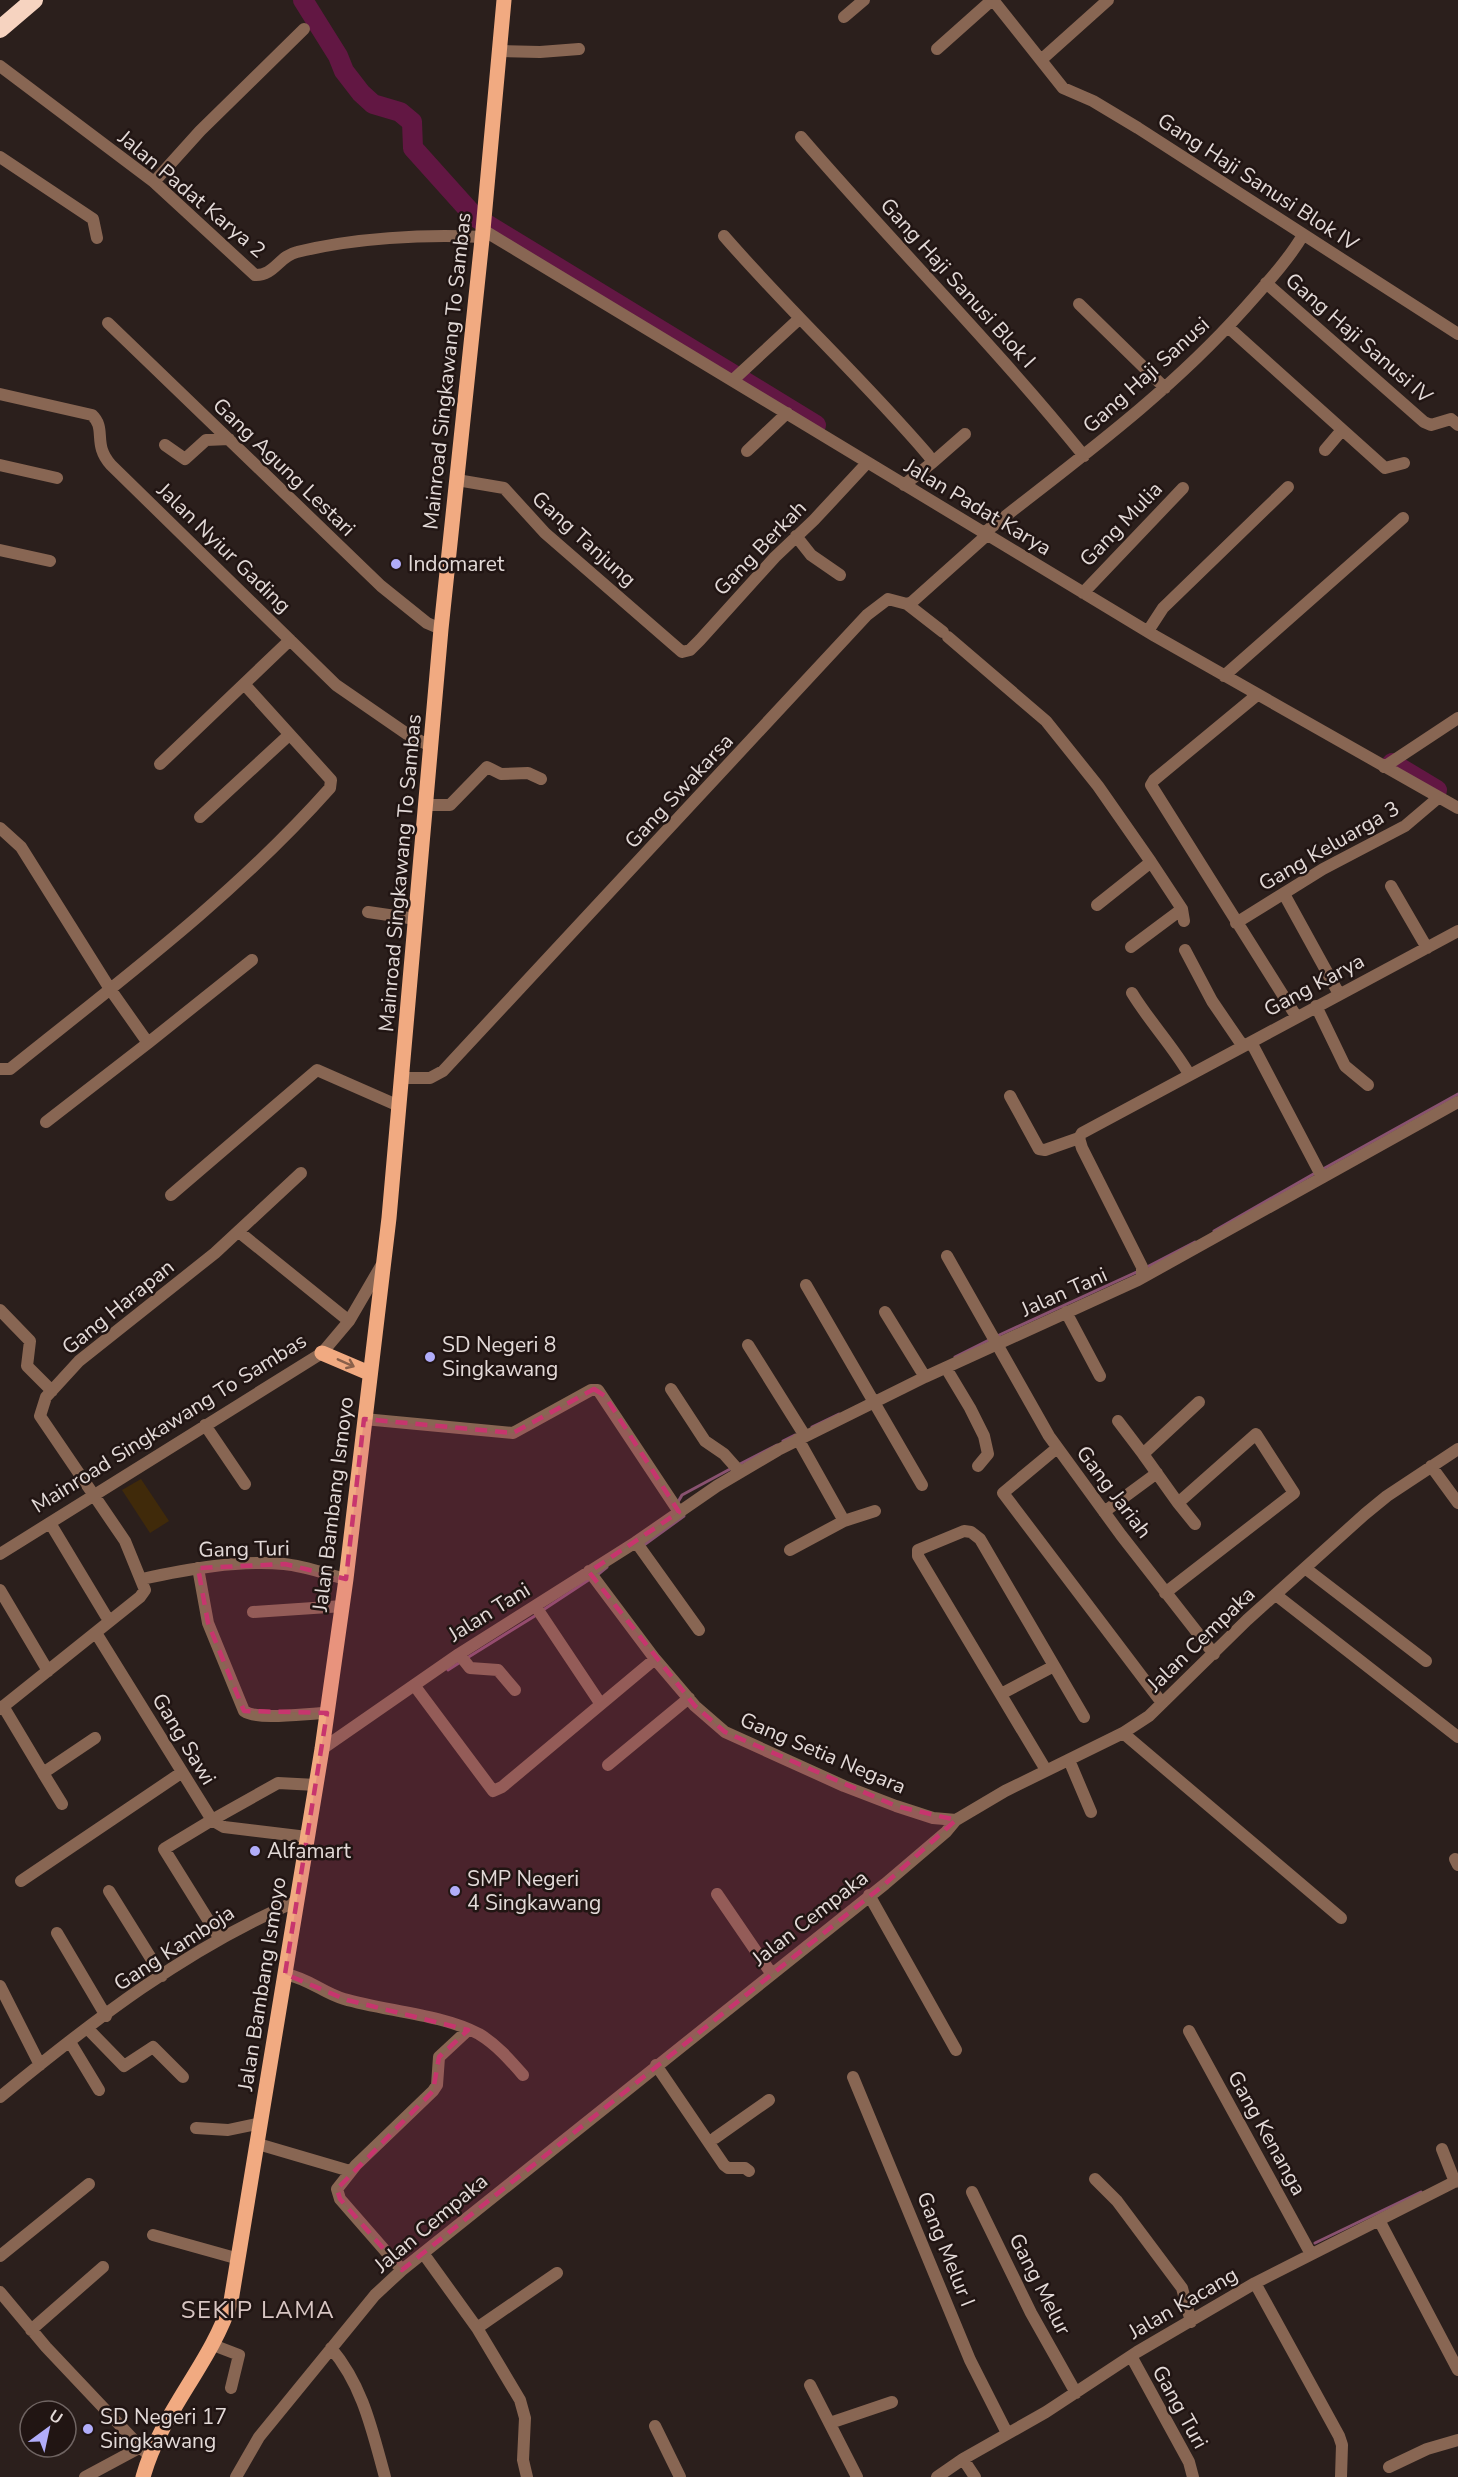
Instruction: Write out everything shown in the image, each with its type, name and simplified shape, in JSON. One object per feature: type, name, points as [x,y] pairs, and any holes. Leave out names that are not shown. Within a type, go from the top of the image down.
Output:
[{"type":"highway","points":[[0,29],[34,0]]},
{"type":"main road","name":"Mainroad Singkawang To Sambas","points":[[383,1262],[399,1106],[409,1079],[416,919],[431,805],[432,747],[441,629],[483,228],[504,0]]},
{"type":"main road","name":"Jalan Bambang Ismoyo","points":[[143,2477],[144,2452],[171,2410],[225,2349],[239,2259],[267,2146],[261,2123],[293,1976],[297,1901],[316,1785],[327,1745],[327,1713],[343,1606],[383,1262]]},
{"type":"main road","points":[[322,1353],[369,1373]]},
{"type":"street","points":[[844,17],[864,0]]},
{"type":"street","points":[[937,49],[992,0]]},
{"type":"street","name":"Gang Haji Sanusi Blok IV","points":[[992,0],[1070,93],[1094,101],[1458,334]]},
{"type":"street","points":[[1041,60],[1108,0]]},
{"type":"street","points":[[154,182],[200,131],[304,29]]},
{"type":"street","points":[[499,51],[540,52],[579,49]]},
{"type":"street","name":"Jalan Padat Karya 2","points":[[0,66],[154,182],[194,216],[255,275],[269,272],[287,255],[334,245],[483,228]]},
{"type":"street","name":"Gang Haji Sanusi Blok I","points":[[801,137],[874,221],[969,321],[1084,456]]},
{"type":"street","points":[[0,157],[93,219],[97,238]]},
{"type":"street","name":"Jalan Padat Karya","points":[[483,228],[867,463],[907,482],[1085,590],[1228,672],[1257,695],[1458,808]]},
{"type":"street","name":"Gang Haji Sanusi","points":[[988,531],[1084,456],[1165,388],[1228,327],[1303,235]]},
{"type":"street","points":[[724,236],[799,319],[850,368],[933,462]]},
{"type":"street","name":"Gang Haji Sanusi IV","points":[[1266,283],[1424,422],[1431,425],[1451,419],[1458,425]]},
{"type":"street","points":[[1079,304],[1165,388]]},
{"type":"street","points":[[733,380],[799,319]]},
{"type":"street","name":"Gang Agung Lestari","points":[[108,323],[154,370],[230,439],[381,586],[427,623],[441,629]]},
{"type":"street","points":[[1228,327],[1385,468],[1404,463]]},
{"type":"street","name":"Jalan Nyiur Gading","points":[[0,394],[92,414],[98,422],[100,450],[104,458],[290,640],[355,700],[432,747]]},
{"type":"street","points":[[747,451],[787,413]]},
{"type":"street","points":[[1325,450],[1342,430]]},
{"type":"street","points":[[907,482],[965,434]]},
{"type":"street","points":[[165,445],[185,459],[206,440],[230,439]]},
{"type":"street","name":"Gang Berkah","points":[[678,649],[682,652],[690,650],[867,463]]},
{"type":"street","points":[[0,465],[57,478]]},
{"type":"street","name":"Gang Tanjung","points":[[457,480],[504,488],[522,511],[545,533],[678,649]]},
{"type":"street","points":[[1150,626],[1288,487]]},
{"type":"street","name":"Gang Mulia","points":[[1085,590],[1183,488]]},
{"type":"street","points":[[1228,672],[1403,518]]},
{"type":"street","points":[[988,531],[908,604],[1046,721],[1098,786],[1151,862],[1183,915],[1131,947]]},
{"type":"street","points":[[796,536],[811,555],[840,575]]},
{"type":"street","points":[[0,549],[50,561]]},
{"type":"street","name":"Gang Swakarsa","points":[[409,1079],[436,1076],[451,1064],[867,615],[888,599],[908,604]]},
{"type":"street","points":[[160,764],[290,640]]},
{"type":"street","points":[[0,1069],[10,1069],[216,903],[330,788],[330,780],[245,685]]},
{"type":"street","points":[[1257,695],[1151,785],[1296,1016]]},
{"type":"street","points":[[1384,767],[1458,718]]},
{"type":"street","points":[[200,817],[289,735]]},
{"type":"street","points":[[431,805],[447,806],[487,767],[501,774],[528,773],[541,779]]},
{"type":"street","name":"Gang Keluarga 3","points":[[1236,923],[1364,846],[1405,826],[1438,798]]},
{"type":"street","points":[[0,828],[21,847],[110,989],[148,1043]]},
{"type":"street","points":[[1097,905],[1151,862]]},
{"type":"street","points":[[1391,886],[1427,948]]},
{"type":"street","points":[[1284,894],[1339,994]]},
{"type":"street","points":[[368,912],[416,919]]},
{"type":"street","name":"Gang Karya","points":[[1010,1096],[1039,1149],[1045,1150],[1079,1138],[1082,1133],[1189,1074],[1458,931]]},
{"type":"street","points":[[1185,950],[1212,1001],[1248,1043],[1321,1176]]},
{"type":"street","points":[[46,1122],[252,960]]},
{"type":"street","points":[[1132,993],[1151,1023],[1167,1038],[1189,1074]]},
{"type":"street","points":[[1316,1006],[1345,1066],[1368,1085]]},
{"type":"street","points":[[171,1195],[316,1070],[399,1106]]},
{"type":"street","name":"Jalan Tani","points":[[327,1745],[414,1685],[462,1659],[594,1578],[678,1508],[740,1472],[872,1397],[923,1374],[946,1368],[993,1341],[1066,1312],[1458,1102]]},
{"type":"street","points":[[1079,1138],[1142,1272]]},
{"type":"street","name":"Gang Harapan","points":[[93,1495],[40,1416],[46,1397],[79,1361],[162,1298],[239,1232],[301,1173]]},
{"type":"street","points":[[239,1232],[349,1321]]},
{"type":"street","name":"Gang Jariah","points":[[947,1256],[993,1341],[1058,1448],[1165,1593],[1214,1654]]},
{"type":"street","name":"Mainroad Singkawang To Sambas","points":[[0,1554],[322,1353],[349,1321],[383,1262]]},
{"type":"street","points":[[806,1286],[922,1485]]},
{"type":"street","points":[[0,1310],[27,1337],[30,1345],[27,1366],[52,1391]]},
{"type":"street","points":[[885,1312],[923,1374]]},
{"type":"street","points":[[1066,1312],[1100,1377]]},
{"type":"street","points":[[748,1345],[801,1438],[844,1521]]},
{"type":"street","points":[[946,1368],[984,1436],[988,1454],[978,1466]]},
{"type":"street","points":[[671,1389],[705,1441],[724,1454],[740,1472]]},
{"type":"street","points":[[363,1419],[513,1433],[591,1390],[598,1390],[678,1508]]},
{"type":"street","points":[[1143,1454],[1199,1402]]},
{"type":"street","points":[[1118,1421],[1194,1524]]},
{"type":"street","points":[[205,1425],[245,1484]]},
{"type":"street","points":[[1165,1593],[1294,1493],[1256,1434],[1178,1503]]},
{"type":"street","points":[[1058,1448],[1003,1493],[1162,1703]]},
{"type":"street","name":"Jalan Cempaka","points":[[236,2477],[259,2437],[375,2295],[402,2270],[656,2065],[767,1968],[869,1895],[946,1832],[956,1820],[1046,1770],[1123,1733],[1149,1716],[1276,1594],[1387,1496],[1458,1449]]},
{"type":"street","points":[[1431,1466],[1458,1503]]},
{"type":"street","points":[[1104,1512],[1157,1473]]},
{"type":"street","points":[[62,1804],[2,1707],[140,1597],[145,1590],[125,1541],[93,1495]]},
{"type":"street","points":[[790,1550],[844,1521],[875,1511]]},
{"type":"street","points":[[51,1523],[106,1616]]},
{"type":"street","points":[[1046,1770],[918,1556],[918,1550],[964,1531],[971,1532],[980,1539],[1084,1717]]},
{"type":"street","points":[[636,1542],[699,1630]]},
{"type":"street","name":"Gang Turi","points":[[142,1579],[198,1568],[285,1564],[346,1579]]},
{"type":"street","points":[[198,1568],[208,1623],[244,1711],[250,1715],[327,1713]]},
{"type":"street","points":[[1305,1568],[1426,1661]]},
{"type":"street","name":"Gang Setia Negara","points":[[594,1578],[655,1659],[688,1698],[725,1732],[785,1761],[915,1813],[956,1820]]},
{"type":"street","points":[[0,1590],[48,1671]]},
{"type":"street","points":[[1276,1594],[1458,1737]]},
{"type":"street","points":[[253,1612],[343,1606]]},
{"type":"street","points":[[539,1612],[600,1703]]},
{"type":"street","name":"Gang Sawi","points":[[96,1633],[212,1820]]},
{"type":"street","points":[[462,1659],[477,1670],[495,1669],[515,1690]]},
{"type":"street","points":[[414,1685],[493,1791],[502,1787],[655,1659]]},
{"type":"street","points":[[1001,1694],[1054,1666]]},
{"type":"street","points":[[608,1765],[688,1698]]},
{"type":"street","points":[[1123,1733],[1341,1918]]},
{"type":"street","points":[[43,1773],[95,1738]]},
{"type":"street","points":[[1069,1760],[1090,1812]]},
{"type":"street","points":[[21,1881],[182,1773]]},
{"type":"street","points":[[220,1939],[164,1852],[165,1848],[278,1782],[316,1785]]},
{"type":"street","points":[[212,1820],[224,1827],[307,1837]]},
{"type":"street","points":[[110,1891],[162,1976]]},
{"type":"street","points":[[717,1894],[767,1968]]},
{"type":"street","points":[[869,1895],[957,2050]]},
{"type":"street","name":"Gang Kamboja","points":[[40,2065],[162,1976],[258,1917],[297,1901]]},
{"type":"street","points":[[57,1933],[106,2016]]},
{"type":"street","points":[[293,1976],[346,2000],[415,2014],[468,2030],[488,2040],[523,2075]]},
{"type":"street","points":[[0,1986],[40,2065],[0,2097]]},
{"type":"street","points":[[88,2029],[124,2066],[153,2048],[183,2077]]},
{"type":"street","points":[[402,2270],[338,2196],[339,2185],[350,2171],[427,2098],[437,2085],[439,2057],[468,2030]]},
{"type":"street","name":"Gang Kenanga","points":[[1189,2031],[1311,2254]]},
{"type":"street","points":[[70,2042],[99,2090]]},
{"type":"street","points":[[656,2065],[724,2165],[728,2168],[745,2168],[749,2171]]},
{"type":"street","name":"Gang Melur I","points":[[853,2077],[970,2360],[1007,2433]]},
{"type":"street","points":[[715,2138],[769,2100]]},
{"type":"street","points":[[196,2128],[228,2130],[261,2123]]},
{"type":"street","points":[[267,2146],[350,2171]]},
{"type":"street","points":[[1442,2148],[1455,2179]]},
{"type":"street","points":[[1095,2179],[1117,2201],[1182,2288],[1191,2322]]},
{"type":"street","name":"Jalan Kacang","points":[[937,2477],[963,2459],[1076,2393],[1131,2356],[1255,2283],[1455,2179]]},
{"type":"street","points":[[0,2256],[89,2184]]},
{"type":"street","name":"Gang Melur","points":[[972,2192],[1031,2313],[1076,2393]]},
{"type":"street","points":[[1379,2220],[1458,2370]]},
{"type":"street","points":[[153,2235],[239,2259]]},
{"type":"street","points":[[423,2253],[477,2328],[523,2409],[524,2460],[527,2477]]},
{"type":"street","points":[[31,2330],[103,2267]]},
{"type":"street","points":[[477,2328],[557,2273]]},
{"type":"street","points":[[1255,2283],[1339,2436],[1342,2445],[1341,2477]]},
{"type":"street","points":[[0,2292],[31,2330],[144,2452],[85,2477]]},
{"type":"street","points":[[331,2348],[348,2368],[359,2391],[385,2477]]},
{"type":"street","points":[[225,2349],[239,2355],[231,2388]]},
{"type":"street","name":"Gang Turi","points":[[1131,2356],[1189,2462],[1193,2477]]},
{"type":"street","points":[[810,2385],[857,2477]]},
{"type":"street","points":[[830,2423],[892,2402]]},
{"type":"street","points":[[655,2426],[680,2477]]},
{"type":"street","points":[[1389,2467],[1427,2449],[1458,2440]]},
{"type":"street","points":[[963,2459],[975,2477]]},
{"type":"highlighted area","points":[[594,1389],[605,1396],[679,1512],[589,1572],[695,1706],[725,1732],[896,1806],[956,1820],[885,1884],[402,2270],[340,2199],[337,2189],[433,2091],[439,2057],[468,2030],[347,2000],[285,1974],[327,1713],[244,1711],[208,1623],[198,1568],[285,1564],[346,1579],[364,1419],[513,1433]]},
{"type":"shaded area","points":[[141,1479],[169,1521],[150,1533],[122,1490]]},
{"type":"waterway","points":[[303,0],[338,56],[344,71],[361,93],[373,104],[400,112],[412,122],[413,148],[475,217],[816,425]]},
{"type":"waterway","points":[[1392,763],[1437,790]]},
{"type":"waterway","points":[[1323,1169],[1458,1094]]},
{"type":"waterway","points":[[1214,1231],[1317,1172]]},
{"type":"waterway","points":[[1145,1268],[1195,1242]]},
{"type":"waterway","points":[[995,1337],[1139,1271]]},
{"type":"waterway","points":[[955,1357],[989,1340]]},
{"type":"waterway","points":[[812,1427],[839,1414]]},
{"type":"waterway","points":[[783,1441],[795,1435]]},
{"type":"waterway","points":[[738,1465],[777,1445]]},
{"type":"waterway","points":[[678,1502],[682,1495],[732,1468]]},
{"type":"waterway","points":[[644,1545],[684,1516],[682,1513]]},
{"type":"waterway","points":[[596,1576],[607,1567]]},
{"type":"waterway","points":[[543,1610],[590,1579]]},
{"type":"waterway","points":[[467,1658],[538,1614]]},
{"type":"waterway","points":[[448,1670],[462,1661]]},
{"type":"waterway","points":[[1315,2243],[1421,2192]]},
{"type":"place","name":"Indomaret","points":[[396,564]]},
{"type":"place","name":"SD Negeri 8 Singkawang","points":[[430,1357]]},
{"type":"place","name":"Alfamart","points":[[255,1851]]},
{"type":"place","name":"SMP Negeri 4 Singkawang","points":[[455,1891]]},
{"type":"place","name":"SD Negeri 17 Singkawang","points":[[88,2429]]},
{"type":"district","name":"SEKIP LAMA","points":[[258,2310]]}]
